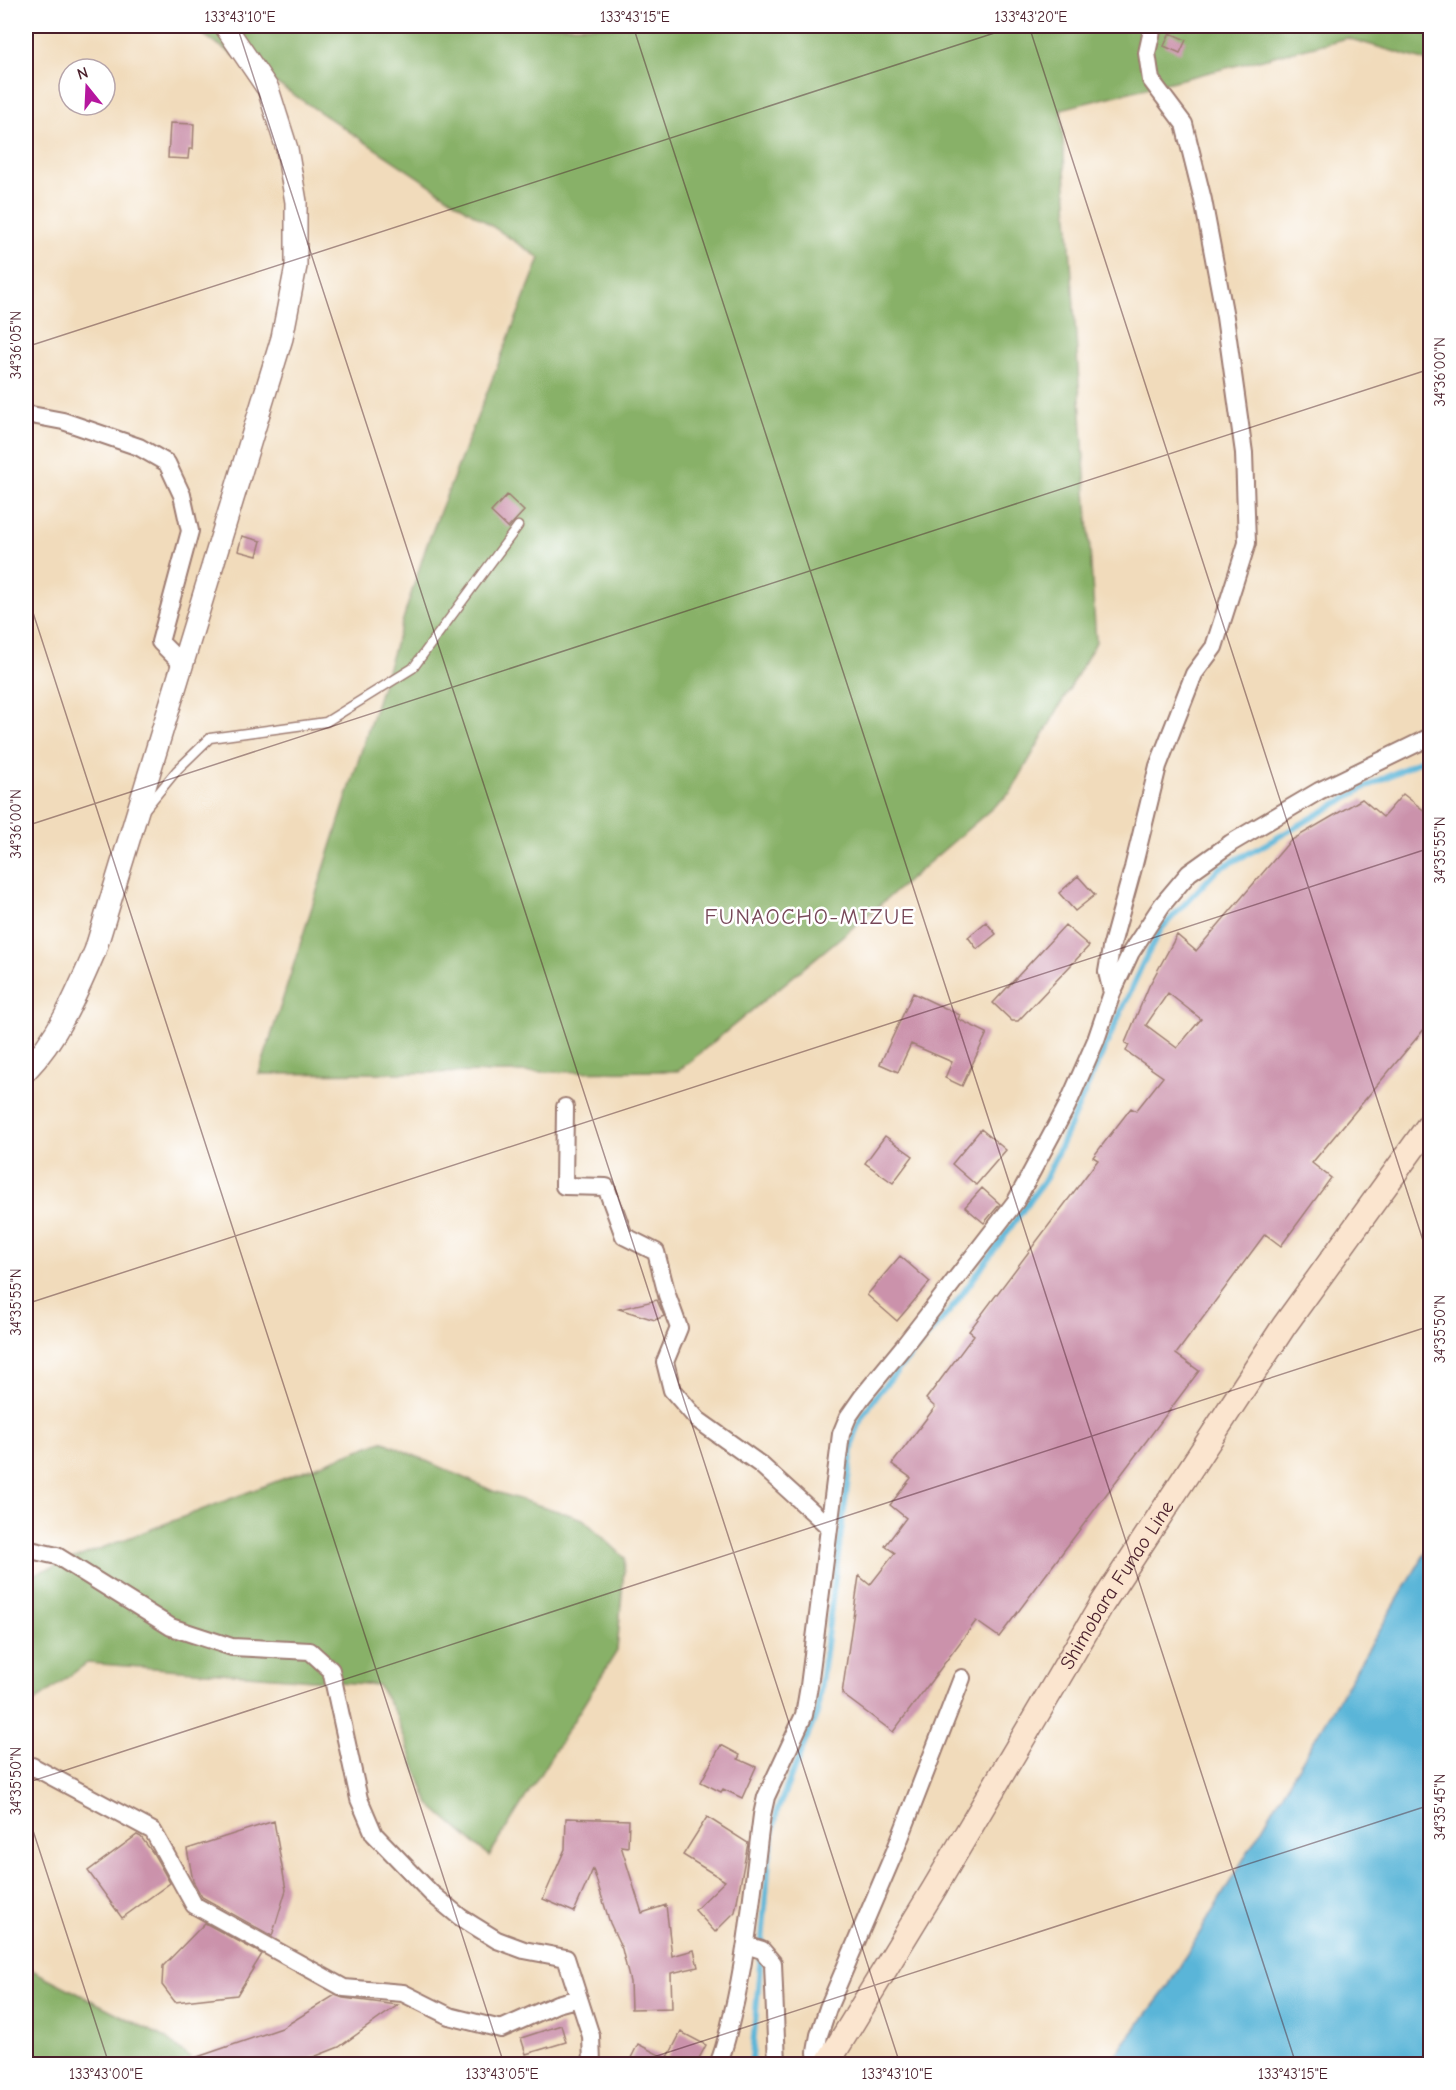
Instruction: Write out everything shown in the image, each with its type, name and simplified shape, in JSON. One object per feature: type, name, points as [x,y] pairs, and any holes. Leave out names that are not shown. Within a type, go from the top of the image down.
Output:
[{"type":"main road","name":"Shimobara Funao Line","points":[[827,2064],[934,1889],[1102,1604],[1284,1326],[1431,1124]]},
{"type":"street","points":[[26,1071],[58,1027],[78,992],[95,951],[282,338],[296,266],[296,202],[287,149],[268,89],[225,26]]},
{"type":"street","points":[[1112,993],[1107,972],[1111,948],[1158,766],[1194,674],[1214,647],[1247,543],[1244,453],[1225,317],[1203,200],[1184,124],[1151,80],[1147,53],[1153,26]]},
{"type":"street","points":[[26,414],[63,421],[139,447],[167,464],[182,495],[190,531],[160,642],[183,665]]},
{"type":"street","points":[[718,2064],[723,2055],[738,1995],[754,1947],[766,1797],[806,1705],[841,1434],[848,1417],[1016,1201],[1067,1106],[1096,1040],[1112,993],[1131,952],[1162,905],[1189,873],[1231,843],[1319,791],[1431,738]]},
{"type":"street","points":[[565,1107],[564,1186],[606,1187],[624,1236],[656,1252],[679,1328],[665,1362],[672,1390],[698,1420],[761,1466],[828,1526]]},
{"type":"street","points":[[26,1549],[57,1556],[171,1627],[232,1647],[310,1651],[331,1670],[359,1799],[374,1834],[430,1893],[460,1917],[497,1940],[524,1950],[566,1958],[591,2036],[592,2064]]},
{"type":"street","points":[[817,2064],[816,2052],[819,2035],[828,2008],[895,1851],[962,1678]]},
{"type":"street","points":[[26,1770],[32,1766],[153,1831],[194,1905],[293,1962],[344,1988],[403,1993],[449,2016],[501,2029],[557,2004],[579,1998]]},
{"type":"street","points":[[754,1947],[773,1963],[777,2064]]},
{"type":"lane","points":[[135,822],[177,770],[210,738],[326,722],[413,668],[518,526]]},
{"type":"green space","points":[[190,26],[1430,26],[1430,62],[1347,38],[1061,109],[1096,642],[1011,792],[868,915],[678,1071],[259,1074],[426,547],[540,258]]},
{"type":"green space","points":[[382,1441],[493,1491],[583,1519],[625,1558],[617,1651],[489,1856],[429,1804],[395,1713],[378,1685],[87,1663],[26,1708],[26,1577]]},
{"type":"green space","points":[[26,1967],[165,2038],[197,2064],[26,2064]]},
{"type":"water","points":[[1430,1545],[1430,2064],[1108,2064],[1167,1988]]},
{"type":"building","points":[[1170,33],[1186,40],[1180,53],[1164,46]]},
{"type":"building","points":[[170,123],[194,124],[193,149],[189,149],[188,159],[168,158]]},
{"type":"building","points":[[507,495],[524,511],[508,528],[491,512]]},
{"type":"building","points":[[242,536],[261,541],[257,556],[238,551]]},
{"type":"building","points":[[1403,794],[1431,816],[1431,1021],[1312,1163],[1331,1178],[1281,1246],[1265,1234],[1176,1354],[1199,1371],[999,1637],[976,1621],[893,1732],[842,1694],[859,1576],[870,1585],[895,1553],[885,1546],[906,1518],[890,1505],[911,1478],[892,1464],[935,1407],[926,1399],[974,1335],[969,1331],[1098,1160],[1093,1157],[1131,1108],[1136,1111],[1163,1077],[1126,1051],[1129,1045],[1125,1043],[1149,986],[1177,935],[1196,951],[1290,841],[1362,799],[1383,817]],"holes":[[[1168,993],[1201,1019],[1177,1048],[1146,1025]]]},
{"type":"building","points":[[1078,876],[1095,895],[1075,911],[1059,893]]},
{"type":"building","points":[[986,922],[996,934],[977,949],[968,937]]},
{"type":"building","points":[[1065,925],[1089,946],[1018,1021],[1012,1021],[993,1003]]},
{"type":"building","points":[[913,993],[960,1015],[958,1019],[987,1033],[962,1086],[945,1078],[952,1062],[911,1044],[898,1072],[880,1064]]},
{"type":"building","points":[[981,1129],[1006,1150],[976,1185],[952,1164]]},
{"type":"building","points":[[885,1136],[913,1156],[893,1183],[865,1163]]},
{"type":"building","points":[[982,1188],[1000,1204],[984,1223],[965,1207]]},
{"type":"building","points":[[900,1256],[930,1282],[897,1321],[867,1295]]},
{"type":"building","points":[[657,1300],[664,1316],[655,1320],[619,1309]]},
{"type":"building","points":[[721,1745],[740,1755],[738,1759],[756,1767],[742,1798],[723,1789],[721,1792],[701,1782]]},
{"type":"building","points":[[707,1817],[748,1843],[735,1912],[715,1932],[695,1910],[725,1881],[683,1855]]},
{"type":"building","points":[[566,1818],[629,1820],[628,1847],[621,1846],[642,1913],[666,1905],[672,1956],[694,1950],[698,1967],[671,1973],[672,2008],[631,2009],[630,1982],[622,1949],[610,1923],[593,1869],[574,1912],[543,1899],[565,1849]]},
{"type":"building","points":[[274,1821],[286,1890],[272,1936],[202,1897],[193,1881],[187,1849]]},
{"type":"building","points":[[137,1835],[153,1853],[170,1883],[122,1918],[88,1871]]},
{"type":"building","points":[[205,1923],[262,1954],[237,1995],[175,2002],[162,1985],[163,1966]]},
{"type":"building","points":[[335,1995],[398,2005],[339,2047],[296,2064],[184,2064],[183,2062],[282,2028]]},
{"type":"building","points":[[561,2025],[566,2042],[526,2054],[521,2038]]},
{"type":"building","points":[[681,2032],[706,2045],[696,2064],[628,2064],[638,2044],[667,2059]]},
{"type":"waterway","points":[[749,2064],[752,2058],[769,1860],[777,1811],[817,1713],[853,1442],[861,1419],[878,1393],[953,1307],[1046,1178],[1143,963],[1161,929],[1218,869],[1364,788],[1430,756]]},
{"type":"district","name":"FUNAOCHO-MIZUE","points":[[810,917]]}]
